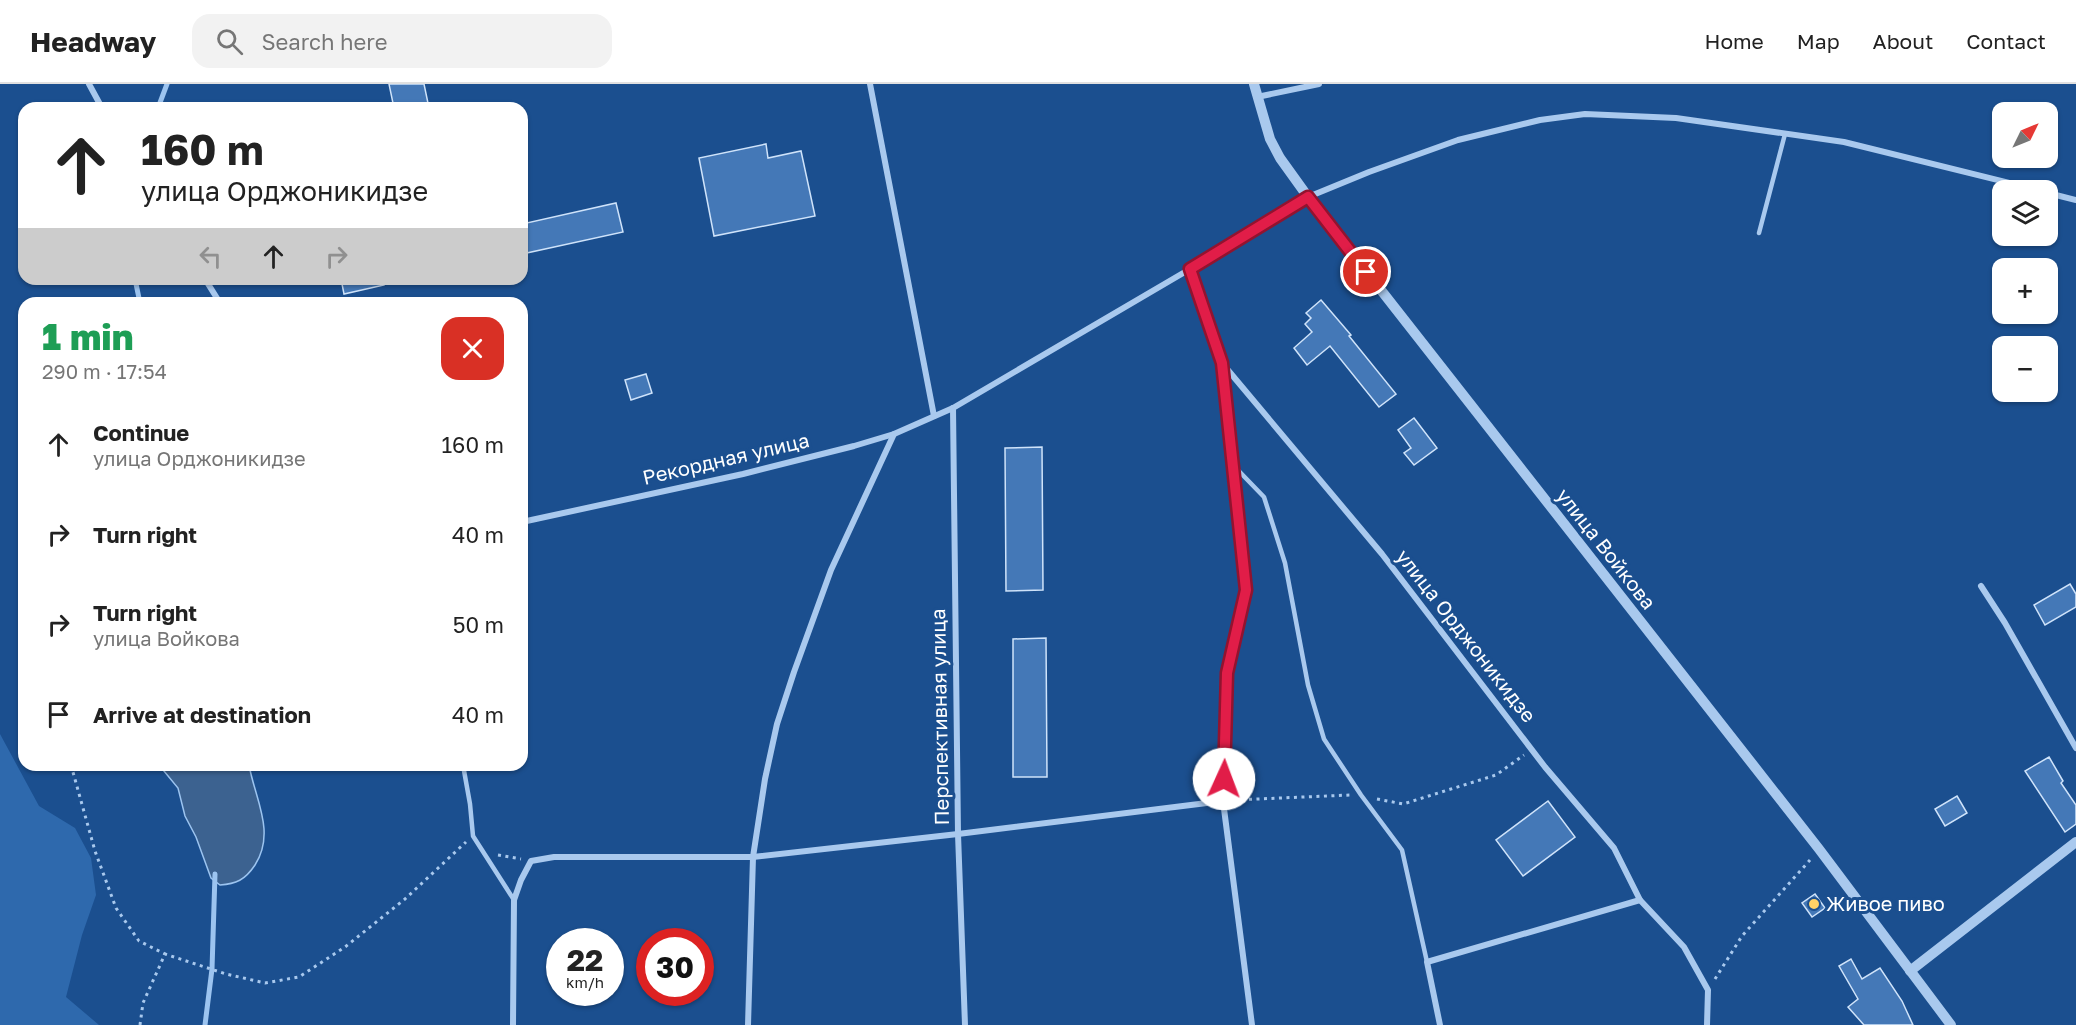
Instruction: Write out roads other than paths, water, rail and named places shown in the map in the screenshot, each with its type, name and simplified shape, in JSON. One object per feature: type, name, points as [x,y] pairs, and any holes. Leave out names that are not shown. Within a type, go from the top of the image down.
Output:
[{"type":"street","points":[[89,84],[99,102]]},
{"type":"street","points":[[870,84],[934,416]]},
{"type":"street","name":"улица Войкова","points":[[1254,84],[1275,148],[1308,197],[1819,849],[1951,1025]]},
{"type":"street","points":[[1257,97],[1319,84]]},
{"type":"street","name":"Рекордная улица","points":[[528,521],[743,474],[894,434],[953,408],[1308,197],[1458,140],[1540,120],[1585,114],[1676,118],[1844,142],[1998,180]]},
{"type":"street","points":[[2058,196],[2076,200]]},
{"type":"street","name":"улица Орджоникидзе","points":[[1190,269],[1222,363],[1382,554],[1532,749],[1614,848],[1640,900],[1684,947],[1708,990],[1707,1025]]},
{"type":"street","points":[[1222,363],[1246,590],[1227,673],[1223,801],[1252,1025]]},
{"type":"street","name":"Перспективная улица","points":[[953,408],[958,834],[965,1025]]},
{"type":"street","points":[[748,1025],[753,857],[765,779],[777,724],[831,570],[894,434]]},
{"type":"street","points":[[1981,586],[2005,623],[2076,748]]},
{"type":"street","points":[[513,1025],[514,900],[531,861],[563,857],[753,857],[1223,801]]},
{"type":"street","points":[[1910,971],[2076,842]]},
{"type":"street","points":[[1440,1025],[1427,962],[1640,900]]},
{"type":"lane","points":[[1759,233],[1785,134]]},
{"type":"lane","points":[[1233,465],[1264,497],[1285,563],[1308,685],[1324,740],[1402,850],[1427,962]]},
{"type":"lane","points":[[464,771],[473,836],[514,900]]},
{"type":"waterway","points":[[160,102],[167,84]]},
{"type":"waterway","points":[[136,285],[139,297]]},
{"type":"waterway","points":[[205,1025],[212,969],[215,874]]},
{"type":"place","name":"Живое пиво","points":[[1814,904]]}]
